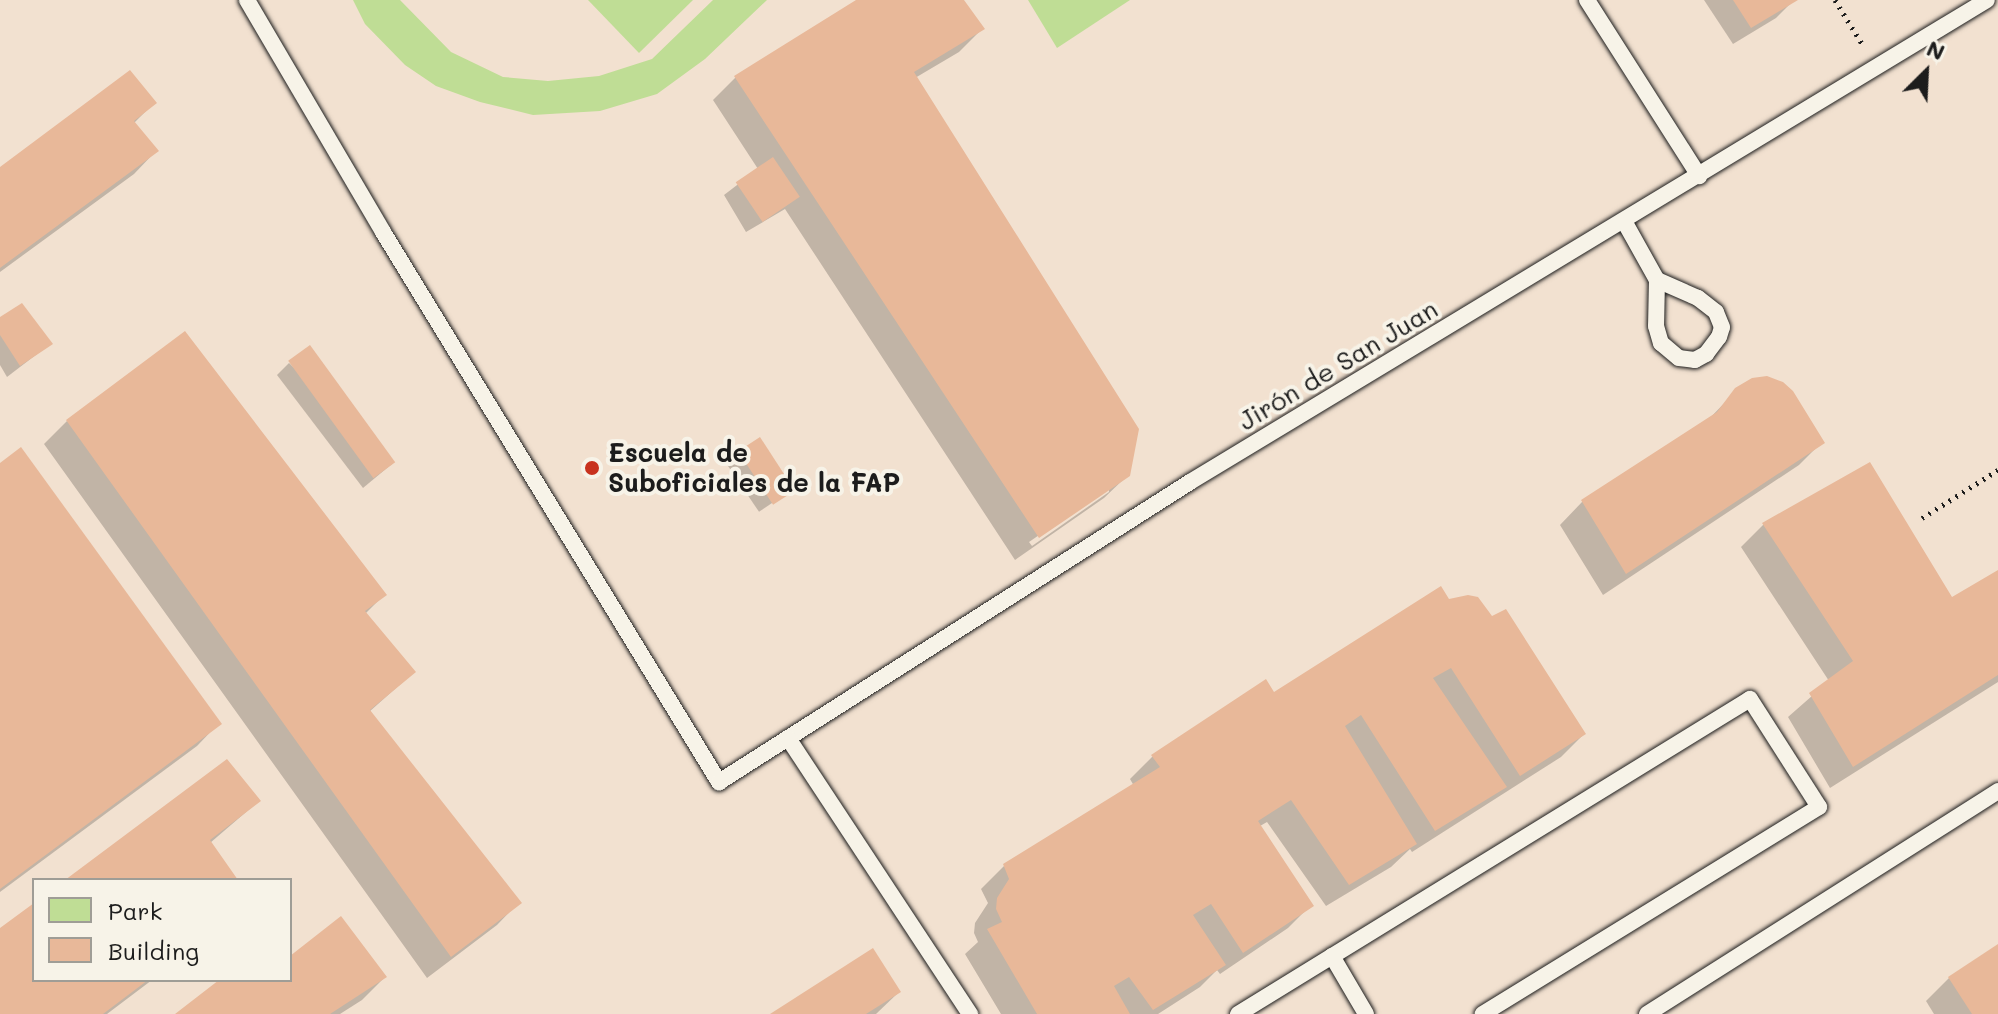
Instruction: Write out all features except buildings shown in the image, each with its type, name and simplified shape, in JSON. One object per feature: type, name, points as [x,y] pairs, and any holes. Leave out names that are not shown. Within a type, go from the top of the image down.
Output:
[{"type":"lane","name":"Jirón de San Juan","points":[[247,0],[383,232],[719,782],[1190,482],[1987,0]]},
{"type":"lane","points":[[1587,0],[1699,176]]},
{"type":"lane","points":[[1624,221],[1657,280],[1656,326],[1661,343],[1679,358],[1695,360],[1706,354],[1719,337],[1722,327],[1716,312],[1698,298],[1657,280]]},
{"type":"lane","points":[[1238,1014],[1750,699],[1819,807],[1482,1014]]},
{"type":"lane","points":[[788,738],[970,1014]]},
{"type":"lane","points":[[1647,1014],[1998,791]]},
{"type":"lane","points":[[1332,956],[1366,1014]]},
{"type":"path","points":[[1835,0],[1878,67]]},
{"type":"path","points":[[1922,518],[1998,470]]},
{"type":"green space","points":[[353,0],[400,0],[451,52],[503,77],[548,81],[599,76],[652,59],[713,0],[767,0],[705,59],[657,94],[600,111],[533,115],[480,102],[436,86],[405,65],[365,24]]},
{"type":"green space","points":[[588,0],[693,0],[639,53]]},
{"type":"green space","points":[[1028,0],[1130,0],[1057,48]]},
{"type":"place","name":"Escuela de Suboficiales de la FAP","points":[[592,468]]}]
